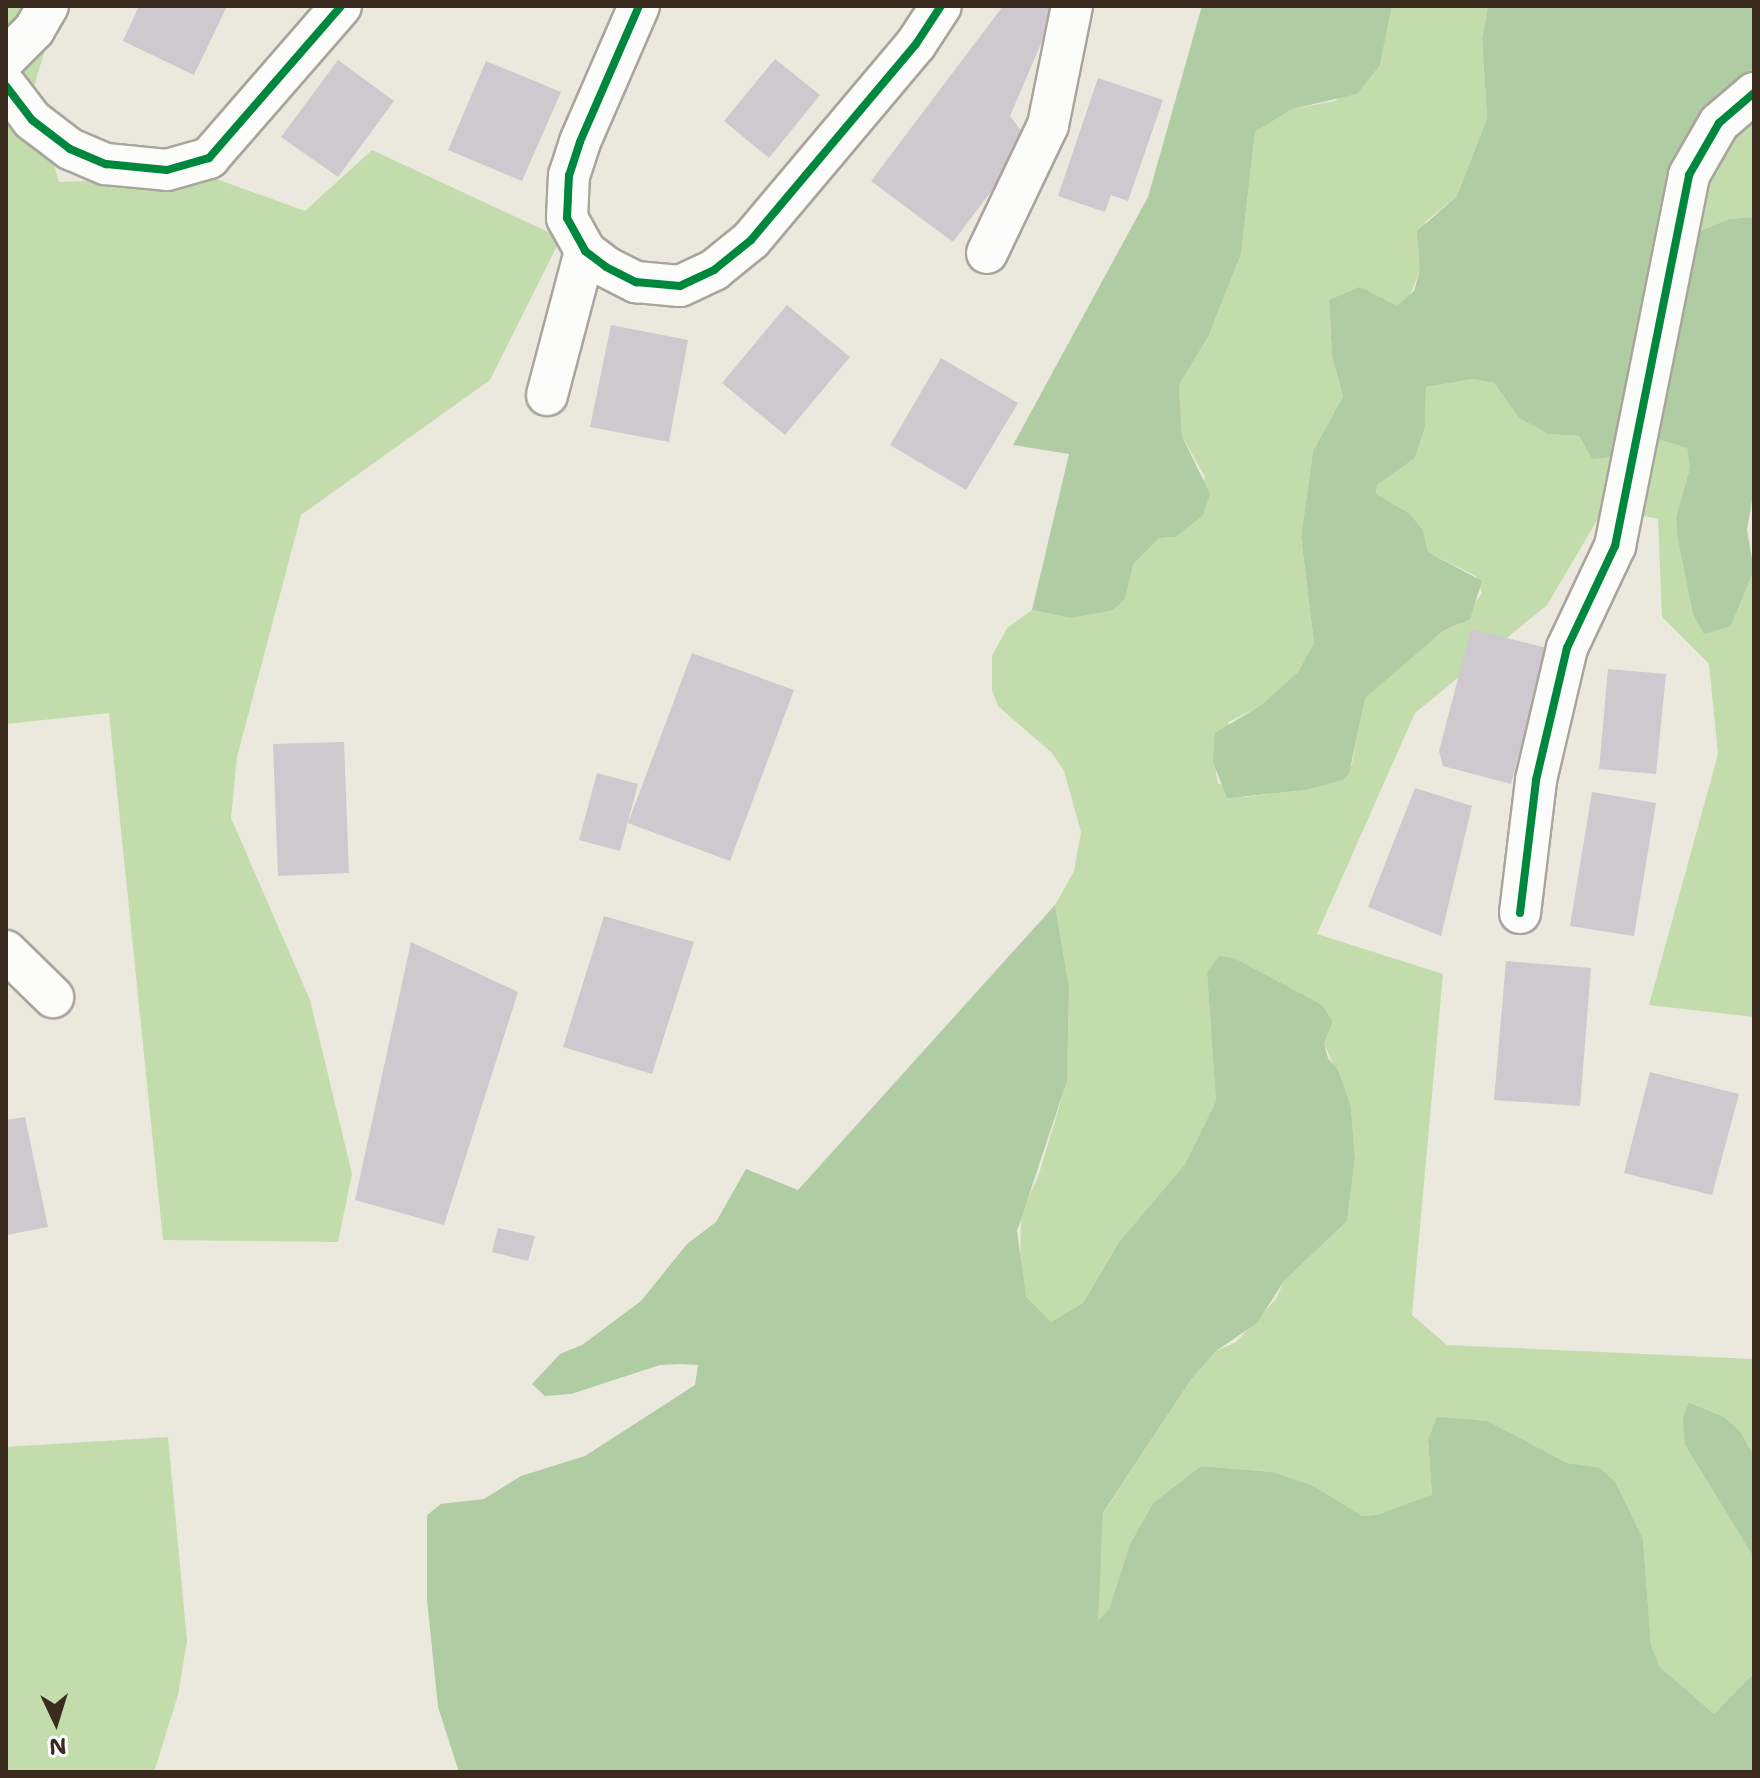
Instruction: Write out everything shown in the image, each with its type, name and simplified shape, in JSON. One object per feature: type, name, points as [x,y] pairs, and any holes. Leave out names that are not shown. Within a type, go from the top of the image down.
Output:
[{"type":"street","points":[[6,58],[34,30],[48,6]]},
{"type":"street","points":[[6,86],[32,120],[70,149],[106,164],[167,170],[209,158],[341,6]]},
{"type":"street","points":[[639,6],[569,175],[567,218],[585,251],[636,282],[680,286],[714,270],[751,240],[815,167],[941,6]]},
{"type":"street","points":[[987,253],[1048,125],[1072,6]]},
{"type":"street","points":[[1520,913],[1536,780],[1567,648],[1615,546],[1689,175],[1719,123],[1754,93]]},
{"type":"street","points":[[547,395],[585,251]]},
{"type":"street","points":[[6,951],[53,997]]},
{"type":"green space","points":[[6,6],[58,6],[32,93],[59,182],[211,177],[305,211],[372,150],[561,238],[490,380],[301,515],[237,757],[231,818],[310,1000],[352,1174],[338,1242],[163,1240],[109,713],[6,724]]},
{"type":"green space","points":[[1202,6],[1392,6],[1380,65],[1357,94],[1292,109],[1255,132],[1241,254],[1208,337],[1179,385],[1182,436],[1210,494],[1203,515],[1176,537],[1159,538],[1133,565],[1125,599],[1113,610],[1070,618],[1032,610],[1069,454],[1013,445],[1148,197]]},
{"type":"green space","points":[[1392,6],[1488,6],[1482,39],[1487,118],[1457,196],[1425,222],[1420,270],[1408,301],[1397,306],[1329,300],[1332,356],[1343,398],[1313,451],[1301,537],[1314,643],[1298,672],[1264,704],[1229,722],[1216,773],[1218,783],[1244,797],[1306,790],[1335,780],[1352,764],[1364,698],[1443,631],[1460,624],[1482,593],[1476,576],[1428,552],[1423,530],[1411,515],[1376,494],[1377,485],[1415,458],[1425,427],[1426,387],[1473,379],[1494,383],[1519,418],[1548,434],[1579,436],[1592,459],[1638,433],[1687,448],[1690,468],[1676,517],[1677,534],[1699,623],[1731,626],[1754,570],[1754,1017],[1649,1005],[1718,754],[1709,664],[1662,617],[1658,519],[1605,507],[1547,605],[1415,713],[1317,934],[1443,974],[1412,1315],[1447,1345],[1754,1359],[1754,1456],[1740,1431],[1724,1417],[1690,1402],[1685,1445],[1754,1558],[1754,1673],[1714,1714],[1660,1667],[1651,1645],[1643,1539],[1616,1483],[1600,1469],[1567,1463],[1488,1421],[1472,1420],[1428,1440],[1432,1496],[1378,1515],[1362,1516],[1314,1486],[1273,1472],[1201,1466],[1153,1503],[1130,1544],[1109,1609],[1097,1623],[1103,1514],[1190,1381],[1216,1351],[1236,1342],[1276,1299],[1284,1281],[1347,1221],[1355,1159],[1351,1107],[1324,1043],[1333,1022],[1279,983],[1234,958],[1207,973],[1216,1101],[1185,1164],[1119,1242],[1083,1303],[1051,1322],[1026,1296],[1020,1276],[1021,1213],[1038,1177],[1067,1081],[1069,987],[1055,905],[1074,871],[1081,832],[1064,771],[1052,753],[998,706],[992,690],[992,656],[1007,628],[1032,610],[1070,618],[1125,598],[1133,565],[1159,538],[1177,537],[1205,477],[1182,436],[1179,385],[1208,337],[1241,254],[1255,132],[1292,109],[1335,101],[1380,65]]},
{"type":"green space","points":[[1488,6],[1754,6],[1754,73],[1724,89],[1703,112],[1686,237],[1729,219],[1754,217],[1754,489],[1747,530],[1754,570],[1731,626],[1704,634],[1693,614],[1677,534],[1676,517],[1690,468],[1687,448],[1638,433],[1630,434],[1611,457],[1592,459],[1579,436],[1548,434],[1519,418],[1494,383],[1473,379],[1426,387],[1425,427],[1415,458],[1377,485],[1376,494],[1410,514],[1423,530],[1428,552],[1482,581],[1470,619],[1443,631],[1365,698],[1349,774],[1342,780],[1306,790],[1227,798],[1213,762],[1215,733],[1263,704],[1298,672],[1314,643],[1301,537],[1313,451],[1343,397],[1332,356],[1329,300],[1360,287],[1397,306],[1414,291],[1420,270],[1417,231],[1457,196],[1487,118],[1482,39]]},
{"type":"green space","points":[[1754,73],[1754,217],[1729,219],[1686,237],[1672,186],[1703,112],[1724,89]]},
{"type":"green space","points":[[1055,905],[1069,987],[1067,1081],[1017,1231],[1026,1296],[1051,1322],[1083,1303],[1119,1242],[1185,1164],[1216,1101],[1207,973],[1219,956],[1234,958],[1322,1005],[1333,1022],[1324,1043],[1328,1058],[1338,1070],[1351,1107],[1355,1159],[1347,1221],[1284,1281],[1257,1323],[1216,1351],[1190,1381],[1103,1513],[1098,1621],[1109,1609],[1130,1544],[1153,1503],[1201,1466],[1273,1472],[1314,1486],[1362,1516],[1377,1515],[1432,1495],[1428,1440],[1437,1417],[1488,1421],[1567,1463],[1600,1468],[1616,1483],[1643,1539],[1651,1645],[1660,1667],[1714,1714],[1754,1673],[1754,1772],[459,1772],[438,1707],[427,1599],[427,1515],[441,1504],[484,1499],[521,1476],[585,1456],[695,1385],[698,1365],[680,1364],[660,1365],[571,1394],[545,1396],[532,1384],[560,1354],[582,1345],[641,1301],[687,1244],[716,1222],[746,1169],[798,1190]]},
{"type":"green space","points":[[1689,1402],[1724,1417],[1740,1431],[1754,1456],[1754,1558],[1685,1445],[1683,1417]]},
{"type":"green space","points":[[168,1437],[187,1641],[178,1695],[154,1772],[6,1772],[6,1447]]},
{"type":"building","points":[[139,6],[227,6],[194,75],[123,41]]},
{"type":"building","points":[[1003,6],[1057,6],[1010,116],[1029,141],[953,242],[871,181]]},
{"type":"building","points":[[775,59],[820,95],[769,158],[724,121]]},
{"type":"building","points":[[338,60],[394,101],[338,177],[281,137]]},
{"type":"building","points":[[486,61],[561,92],[522,181],[448,150]]},
{"type":"building","points":[[1098,78],[1163,100],[1128,201],[1111,195],[1105,212],[1058,196]]},
{"type":"building","points":[[787,305],[850,357],[785,435],[722,383]]},
{"type":"building","points":[[611,325],[688,340],[669,442],[590,427]]},
{"type":"building","points":[[941,358],[1018,403],[966,490],[890,445]]},
{"type":"building","points":[[1471,629],[1547,648],[1511,784],[1443,766],[1439,751]]},
{"type":"building","points":[[692,653],[794,690],[730,861],[628,823]]},
{"type":"building","points":[[1608,669],[1666,674],[1656,774],[1599,769]]},
{"type":"building","points":[[344,742],[349,873],[278,876],[273,744]]},
{"type":"building","points":[[597,773],[638,784],[620,851],[579,840]]},
{"type":"building","points":[[1415,788],[1472,806],[1441,936],[1368,907]]},
{"type":"building","points":[[1592,792],[1656,803],[1634,936],[1570,926]]},
{"type":"building","points":[[604,916],[694,942],[652,1074],[563,1047]]},
{"type":"building","points":[[411,942],[518,992],[444,1225],[355,1200]]},
{"type":"building","points":[[1506,961],[1591,968],[1580,1106],[1494,1100]]},
{"type":"building","points":[[1650,1072],[1739,1094],[1712,1195],[1624,1173]]},
{"type":"building","points":[[25,1117],[48,1227],[6,1235],[6,1120]]},
{"type":"building","points":[[498,1228],[535,1236],[528,1261],[492,1252]]},
{"type":"cycle path","points":[[6,86],[32,120],[70,149],[106,164],[167,170],[209,158],[341,6]]},
{"type":"cycle path","points":[[639,6],[580,142],[569,175],[567,218],[585,251],[606,267],[636,282],[680,286],[714,270],[751,240],[916,44],[941,6]]},
{"type":"cycle path","points":[[1520,913],[1536,780],[1567,648],[1615,546],[1689,175],[1719,123],[1754,93]]}]
